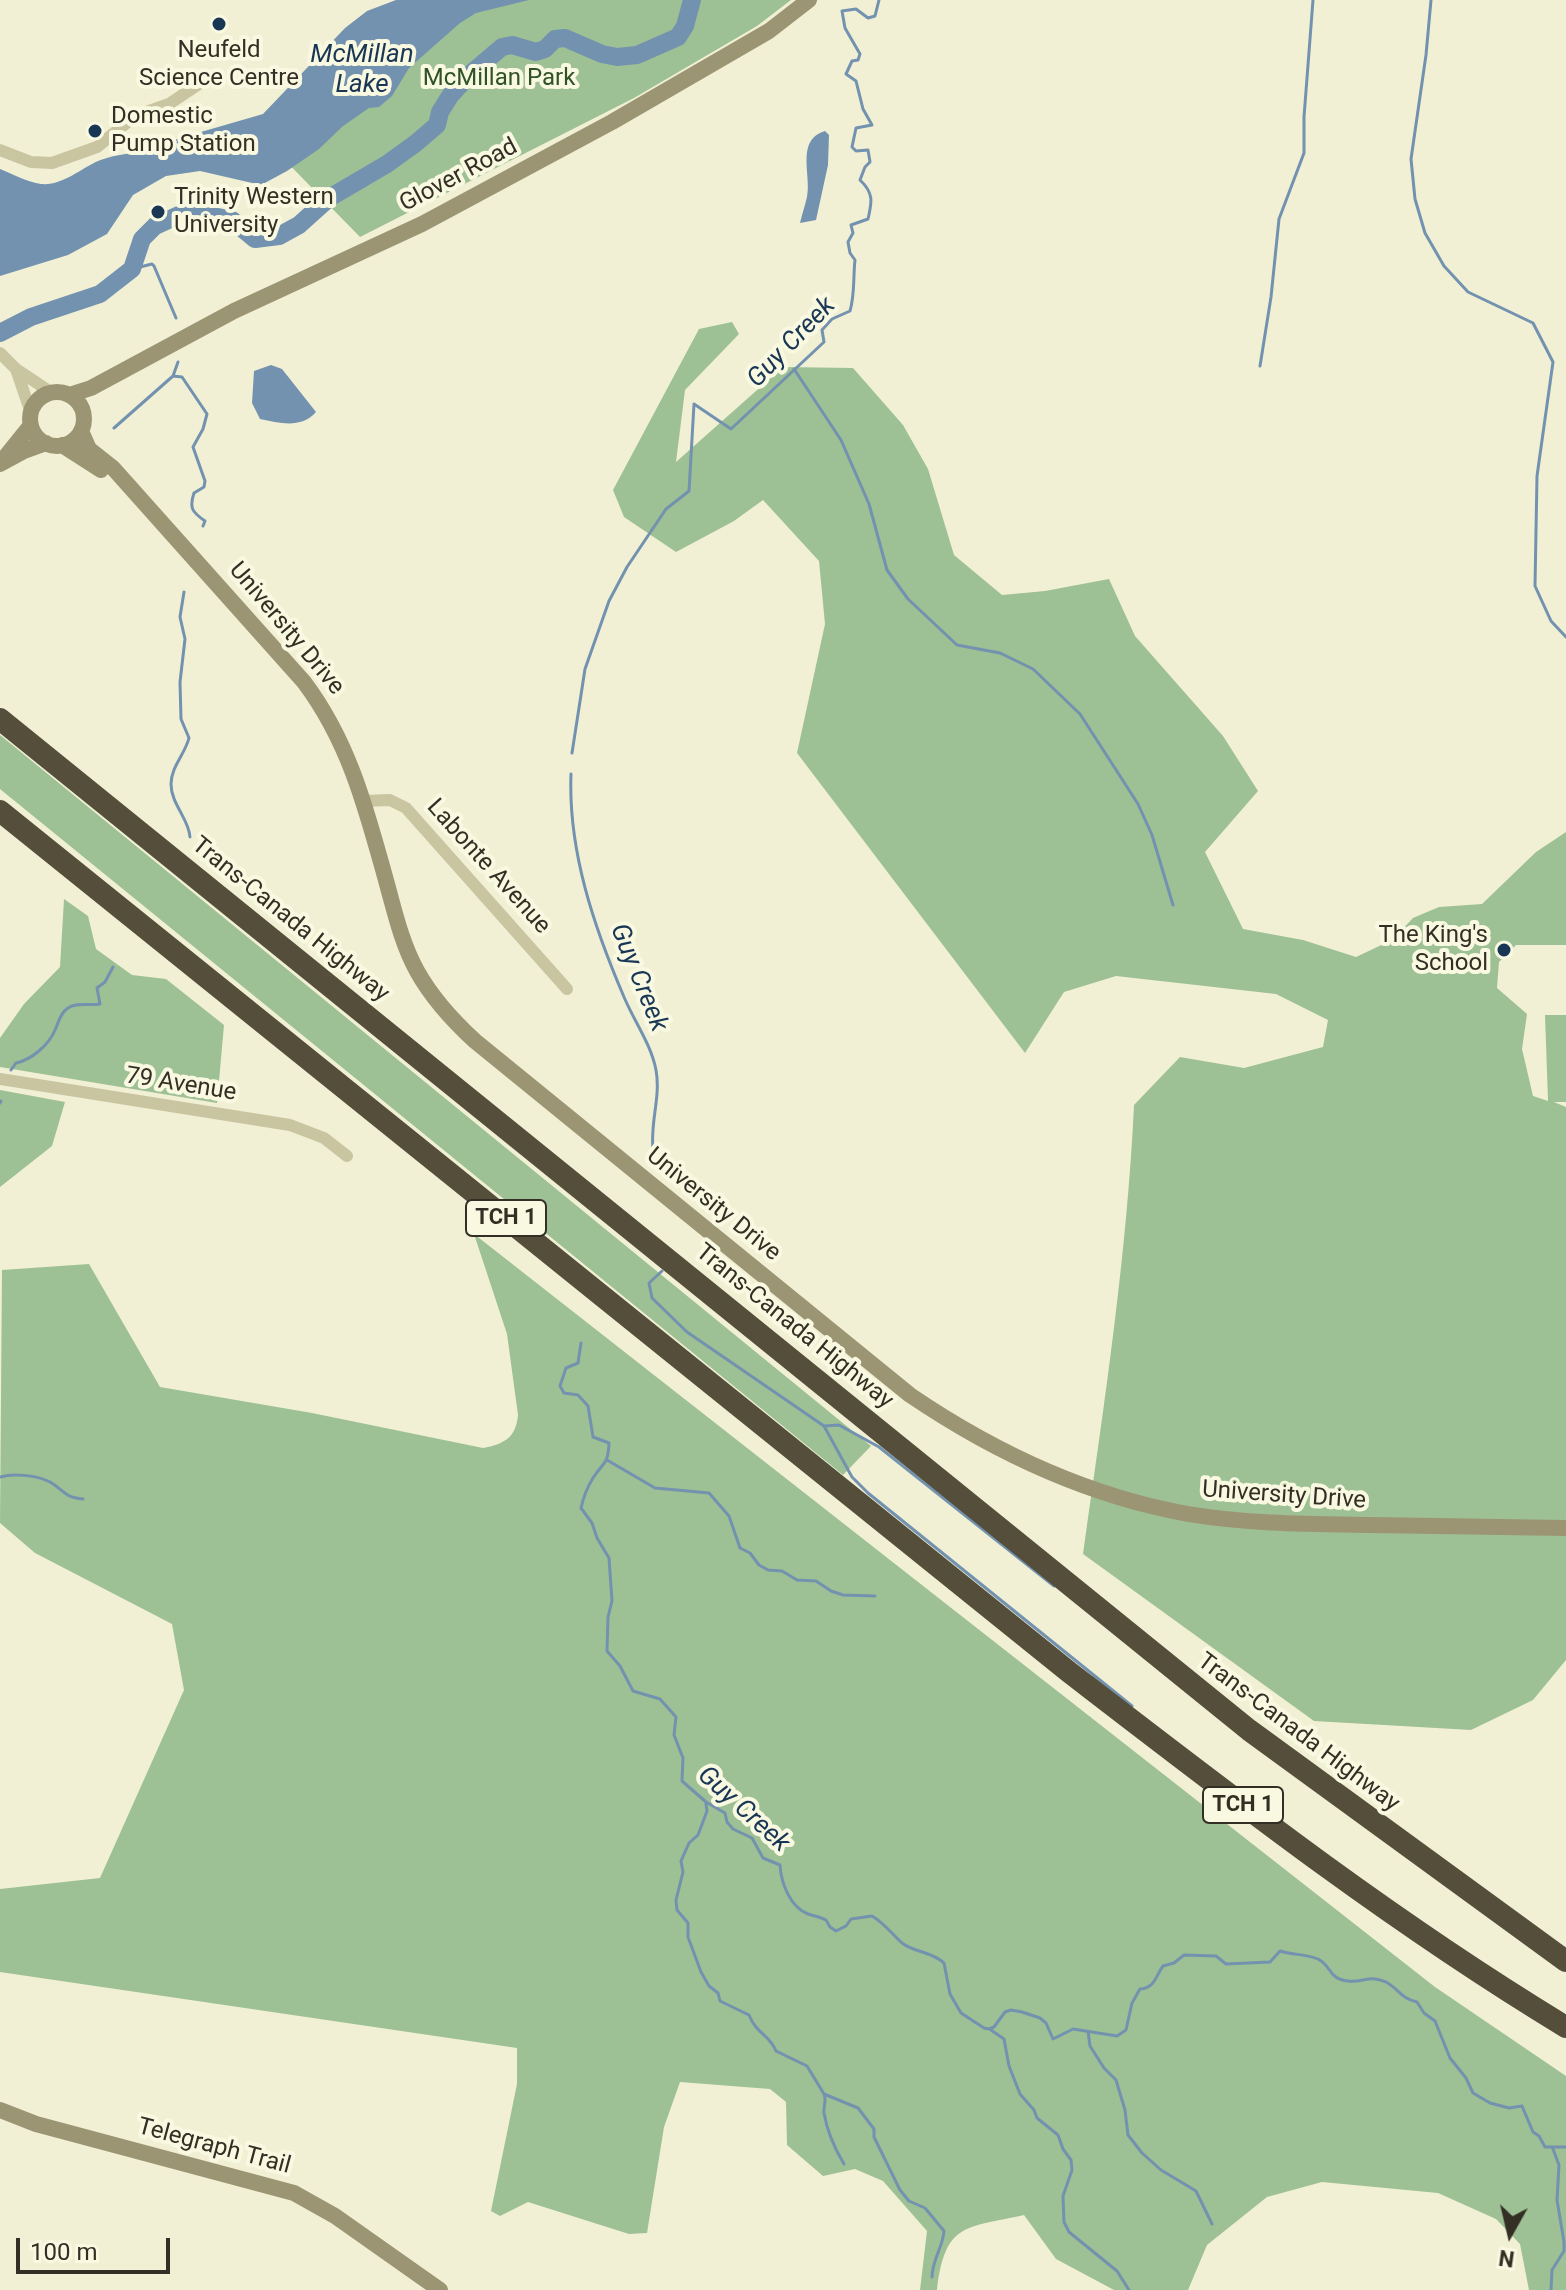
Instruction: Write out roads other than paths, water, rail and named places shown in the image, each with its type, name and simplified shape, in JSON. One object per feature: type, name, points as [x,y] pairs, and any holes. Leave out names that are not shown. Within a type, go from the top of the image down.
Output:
[{"type":"highway","name":"Trans-Canada Highway","points":[[0,719],[1224,1711],[1566,1961]]},
{"type":"highway","name":"TCH 1","points":[[0,811],[1069,1672],[1213,1783],[1424,1935],[1566,2027]]},
{"type":"street","name":"Glover Road","points":[[60,394],[91,388],[234,311],[422,224],[612,122],[769,31],[809,0]]},
{"type":"street","points":[[0,150],[31,162],[52,163],[97,147],[135,116],[169,104],[205,80]]},
{"type":"street","points":[[0,353],[14,367],[78,403],[82,423],[69,443],[24,451],[0,464]]},
{"type":"street","points":[[14,367],[34,433],[54,444]]},
{"type":"street","name":"Glover Road","points":[[82,423],[120,374]]},
{"type":"street","points":[[0,464],[31,419],[38,400],[60,394]]},
{"type":"street","name":"University Drive","points":[[82,423],[88,448],[113,468],[310,690],[338,735],[363,801],[408,953],[427,988],[457,1024],[890,1380],[970,1433],[1041,1469],[1149,1505],[1208,1517],[1284,1524],[1566,1528]]},
{"type":"street","name":"University Drive","points":[[54,444],[127,486]]},
{"type":"street","name":"Labonte Avenue","points":[[363,801],[390,800],[406,808],[567,989]]},
{"type":"street","name":"79 Avenue","points":[[0,1079],[290,1125],[324,1138],[347,1156]]},
{"type":"street","name":"Telegraph Trail","points":[[0,2110],[36,2124],[294,2193],[335,2216],[440,2290]]},
{"type":"water","name":"McMillan Lake","points":[[396,0],[529,0],[476,13],[460,23],[409,68],[392,96],[379,107],[369,108],[343,126],[319,149],[261,185],[200,171],[166,176],[133,195],[107,234],[68,255],[0,276],[0,169],[25,180],[49,184],[106,158],[147,150],[263,114],[345,28],[367,11]]},
{"type":"water","points":[[825,131],[829,135],[828,165],[816,220],[800,223],[808,189],[807,150],[810,142]]},
{"type":"water","points":[[271,365],[282,369],[316,412],[297,423],[260,419],[252,403],[254,371]]},
{"type":"waterway","points":[[0,333],[31,317],[100,294],[132,269],[142,239],[155,226],[179,215],[199,213],[232,220],[255,239],[279,236],[299,225],[329,198],[387,164],[437,125],[440,112],[450,96],[502,47],[512,45],[536,52],[545,49],[555,39],[565,38],[602,54],[617,57],[637,55],[678,37],[685,26],[692,0]]},
{"type":"waterway","name":"Guy Creek","points":[[572,753],[585,669],[609,601],[627,567],[666,509],[689,491],[694,404],[731,429],[824,342],[822,330],[832,319],[850,311],[855,260],[848,242],[853,233],[851,225],[868,219],[871,203],[868,189],[860,180],[870,162],[868,150],[856,151],[852,147],[856,128],[872,125],[863,109],[856,81],[846,74],[852,61],[858,60],[860,54],[845,28],[842,11],[856,9],[868,18],[875,16],[879,0]]},
{"type":"waterway","points":[[1260,366],[1279,219],[1304,153],[1313,0]]},
{"type":"waterway","points":[[1431,0],[1411,159],[1415,199],[1425,233],[1444,266],[1468,292],[1533,323],[1553,362],[1537,476],[1535,586],[1551,621],[1566,637]]},
{"type":"waterway","points":[[132,269],[154,266],[176,318]]},
{"type":"waterway","points":[[178,362],[173,376],[182,377],[207,414],[193,447],[205,481],[204,487],[194,493],[192,506],[194,512],[205,521],[203,526]]},
{"type":"waterway","points":[[794,369],[841,440],[869,504],[887,570],[908,599],[957,645],[1000,653],[1033,669],[1080,714],[1138,804],[1152,835],[1173,905]]},
{"type":"waterway","points":[[114,428],[173,376]]},
{"type":"waterway","points":[[184,592],[180,617],[185,639],[180,682],[181,719],[189,738],[173,772],[171,784],[190,837]]},
{"type":"waterway","name":"Guy Creek","points":[[571,774],[574,831],[593,916],[656,1070],[653,1149]]},
{"type":"waterway","points":[[11,1070],[16,1063],[28,1059],[44,1046],[68,1008],[100,1004],[97,988],[105,982],[113,967]]},
{"type":"waterway","points":[[662,1271],[649,1283],[652,1298],[687,1332],[824,1426],[852,1477],[868,1493],[1132,1706]]},
{"type":"waterway","name":"Guy Creek","points":[[581,1343],[578,1363],[566,1368],[560,1386],[564,1393],[578,1395],[588,1406],[593,1437],[609,1443],[606,1460],[591,1481],[581,1508],[609,1558],[612,1601],[607,1651],[620,1666],[633,1691],[660,1699],[676,1717],[674,1735],[683,1758],[682,1781],[706,1802],[725,1813],[733,1829],[752,1838],[763,1858],[780,1865],[788,1894],[802,1911],[826,1920],[836,1931],[851,1919],[872,1916],[902,1943],[944,1963],[950,1994],[961,2013],[989,2029],[1005,2012],[1022,2012],[1046,2023],[1053,2039],[1073,2029],[1117,2036],[1126,2030],[1132,2003],[1140,1989],[1152,1984],[1163,1966],[1174,1963],[1184,1955],[1216,1956],[1226,1964],[1270,1962],[1280,1951],[1314,1957],[1342,1980],[1380,1980],[1417,2002],[1424,2013],[1435,2021],[1450,2058],[1473,2093],[1490,2103],[1509,2108],[1522,2106],[1533,2132],[1545,2147],[1566,2147]]},
{"type":"waterway","points":[[824,1426],[839,1425],[879,1447],[1054,1586]]},
{"type":"waterway","points":[[607,1460],[655,1488],[709,1493],[729,1516],[740,1548],[768,1570],[782,1571],[797,1580],[816,1581],[843,1595],[875,1596]]},
{"type":"waterway","points":[[0,1477],[18,1475],[39,1478],[67,1495],[83,1499]]},
{"type":"waterway","points":[[706,1804],[707,1811],[698,1835],[689,1843],[681,1861],[683,1872],[676,1900],[677,1910],[688,1923],[688,1937],[701,1972],[709,1986],[718,1993],[720,2001],[749,2015],[776,2051],[807,2066],[824,2094],[858,2108],[874,2129],[874,2137],[900,2190],[909,2201],[925,2208],[944,2231],[932,2277]]},
{"type":"waterway","points":[[991,2030],[1004,2039],[1009,2066],[1020,2094],[1037,2118],[1058,2135],[1071,2160],[1072,2170],[1063,2196],[1064,2222],[1069,2232],[1117,2271],[1129,2290]]},
{"type":"waterway","points":[[1088,2031],[1090,2046],[1116,2080],[1128,2135],[1161,2170],[1196,2191],[1212,2224]]},
{"type":"waterway","points":[[824,2094],[827,2126],[844,2164]]},
{"type":"waterway","points":[[1551,2290],[1552,2270],[1564,2251],[1557,2200],[1559,2165],[1553,2149]]},
{"type":"place","name":"Neufeld Science Centre","points":[[219,24]]},
{"type":"place","name":"Domestic Pump Station","points":[[95,131]]},
{"type":"place","name":"Trinity Western University","points":[[158,212]]},
{"type":"place","name":"The King's School","points":[[1504,950]]},
{"type":"park label","name":"McMillan Park","points":[[499,79]]}]
